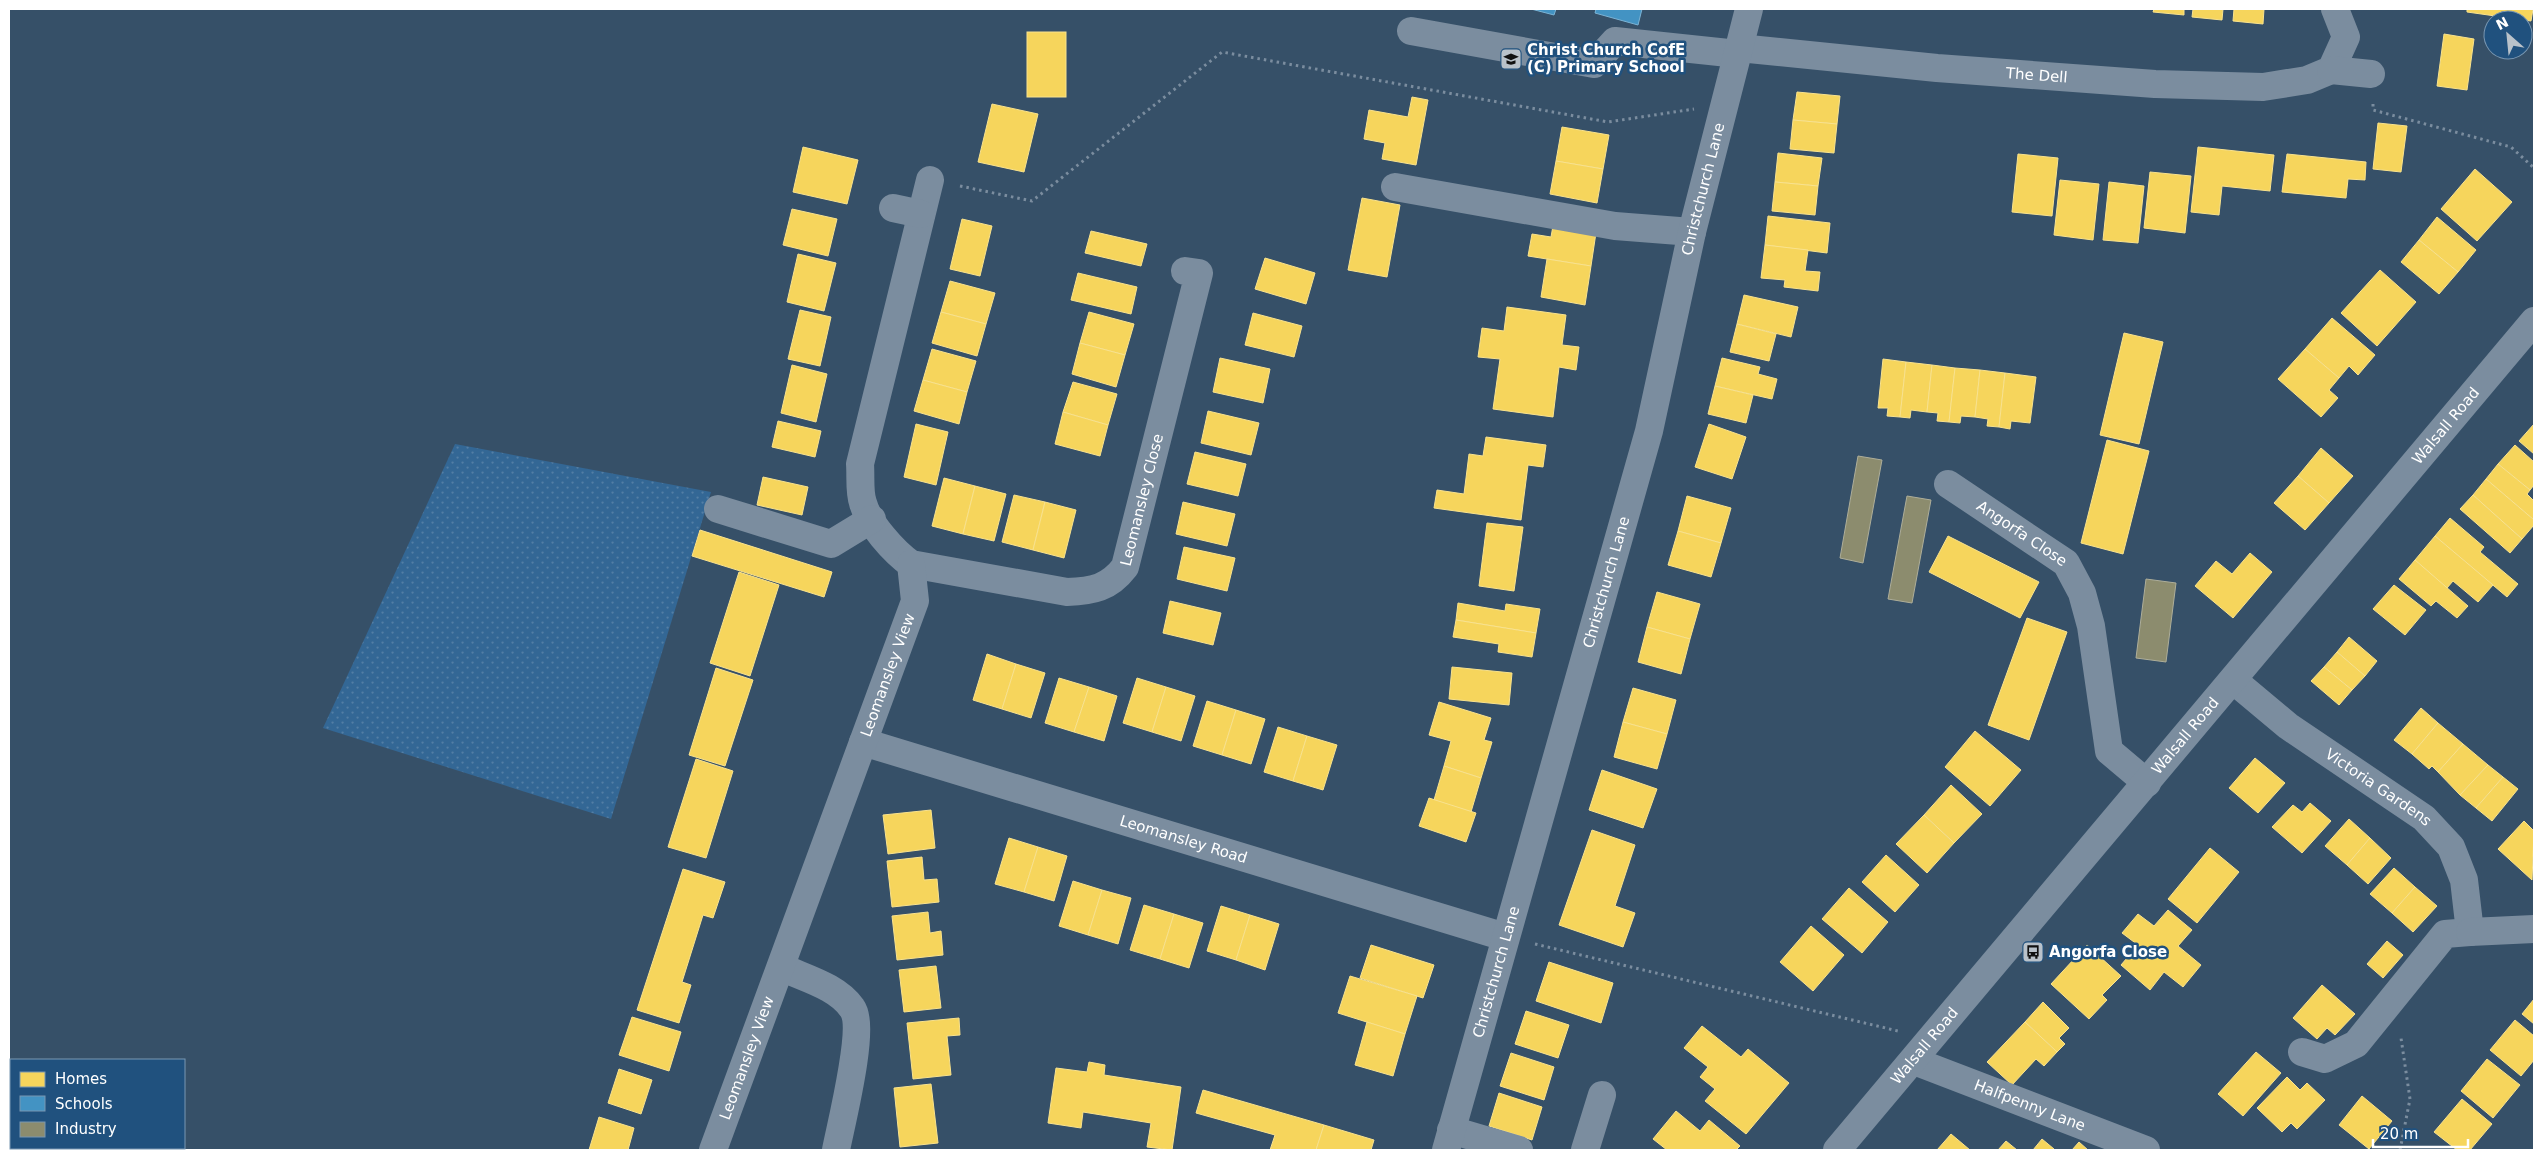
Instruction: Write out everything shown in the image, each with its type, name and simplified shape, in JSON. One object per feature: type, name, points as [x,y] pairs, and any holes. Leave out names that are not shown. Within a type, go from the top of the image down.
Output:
[{"type":"street","name":"Christchurch Lane","points":[[1448,1140],[1649,432],[1692,232],[1749,9]]},
{"type":"street","points":[[2332,70],[2346,37],[2335,9]]},
{"type":"street","name":"The Dell","points":[[1411,31],[1594,64],[1615,41],[2155,84],[2263,87],[2307,80],[2332,70],[2371,74]]},
{"type":"street","points":[[911,564],[900,556],[882,537],[863,504],[860,464],[930,180]]},
{"type":"street","points":[[1395,187],[1615,226],[1692,232]]},
{"type":"street","points":[[893,208],[921,214]]},
{"type":"street","name":"Leomansley Close","points":[[911,564],[1067,592],[1087,591],[1115,580],[1125,567],[1199,273]]},
{"type":"street","name":"Walsall Road","points":[[1837,1150],[1914,1061],[2534,320]]},
{"type":"street","name":"Angorfa Close","points":[[1948,484],[2066,563],[2082,593],[2091,626],[2108,751],[2147,783]]},
{"type":"street","points":[[718,509],[831,544],[872,520]]},
{"type":"street","name":"Leomansley View","points":[[713,1150],[915,601],[911,564]]},
{"type":"street","name":"Victoria Gardens","points":[[2233,680],[2288,726],[2424,818],[2451,847],[2464,880],[2470,932]]},
{"type":"street","name":"Leomansley Road","points":[[863,742],[1505,937]]},
{"type":"street","points":[[2302,1052],[2324,1058],[2356,1044],[2470,932],[2534,930]]},
{"type":"street","points":[[781,967],[838,993],[854,1010],[858,1037],[836,1150]]},
{"type":"street","name":"Halfpenny Lane","points":[[1914,1061],[2146,1150]]},
{"type":"street","points":[[1585,1150],[1602,1095]]},
{"type":"street","points":[[1448,1140],[1518,1150]]},
{"type":"path","points":[[930,180],[1032,201],[1222,52],[1608,122],[1695,108],[1726,94]]},
{"type":"path","points":[[2371,74],[2373,110],[2511,148],[2534,168]]},
{"type":"path","points":[[1505,937],[1931,1039]]},
{"type":"path","points":[[2400,1150],[2410,1099],[2401,1039],[2404,1031]]},
{"type":"shaded area","points":[[455,444],[711,492],[611,819],[323,728]]},
{"type":"building: Homes","points":[[2154,9],[2184,9],[2184,15],[2153,12]]},
{"type":"building: Homes","points":[[2193,9],[2223,9],[2222,20],[2192,17]]},
{"type":"building: Homes","points":[[2234,9],[2264,9],[2263,24],[2233,21]]},
{"type":"building: Homes","points":[[2467,9],[2533,9],[2483,10],[2483,14],[2467,12]]},
{"type":"building: Homes","points":[[1027,32],[1066,32],[1066,97],[1027,97]]},
{"type":"building: Homes","points":[[2444,34],[2474,39],[2467,90],[2437,86]]},
{"type":"building: Homes","points":[[1797,92],[1840,96],[1837,124],[1793,120]]},
{"type":"building: Homes","points":[[1412,97],[1428,100],[1416,165],[1382,159],[1385,143],[1364,139],[1369,110],[1408,117]]},
{"type":"building: Homes","points":[[992,104],[1038,114],[1024,172],[978,162]]},
{"type":"building: Homes","points":[[1793,120],[1837,124],[1834,153],[1790,149]]},
{"type":"building: Homes","points":[[2378,123],[2407,126],[2401,172],[2373,169]]},
{"type":"building: Homes","points":[[1562,127],[1609,135],[1603,169],[1556,161]]},
{"type":"building: Homes","points":[[803,147],[858,160],[847,204],[793,192]]},
{"type":"building: Homes","points":[[2198,147],[2274,155],[2270,191],[2222,186],[2219,215],[2191,212]]},
{"type":"building: Homes","points":[[1778,153],[1822,158],[1818,186],[1775,182]]},
{"type":"building: Homes","points":[[2018,154],[2058,158],[2052,216],[2012,212]]},
{"type":"building: Homes","points":[[2287,154],[2366,162],[2365,180],[2348,179],[2346,198],[2282,192]]},
{"type":"building: Homes","points":[[1556,161],[1603,169],[1597,203],[1550,194]]},
{"type":"building: Homes","points":[[2475,169],[2512,202],[2477,241],[2441,209]]},
{"type":"building: Homes","points":[[2150,172],[2191,176],[2185,233],[2144,228]]},
{"type":"building: Homes","points":[[2060,180],[2099,184],[2093,240],[2054,235]]},
{"type":"building: Homes","points":[[1775,182],[1818,186],[1815,215],[1772,211]]},
{"type":"building: Homes","points":[[2109,182],[2144,186],[2138,243],[2103,240]]},
{"type":"building: Homes","points":[[1362,198],[1400,205],[1387,277],[1348,270]]},
{"type":"building: Homes","points":[[792,209],[837,219],[828,256],[783,245]]},
{"type":"building: Homes","points":[[1768,216],[1830,223],[1827,253],[1765,245]]},
{"type":"building: Homes","points":[[2437,217],[2476,250],[2458,272],[2419,240]]},
{"type":"building: Homes","points":[[962,219],[992,226],[980,276],[950,269]]},
{"type":"building: Homes","points":[[1554,220],[1597,226],[1591,266],[1528,256],[1532,234],[1551,237]]},
{"type":"building: Homes","points":[[1091,231],[1147,244],[1141,266],[1085,253]]},
{"type":"building: Homes","points":[[2419,240],[2458,272],[2439,294],[2401,262]]},
{"type":"building: Homes","points":[[1765,245],[1808,250],[1805,271],[1820,272],[1818,291],[1784,287],[1785,280],[1761,278]]},
{"type":"building: Homes","points":[[798,254],[836,263],[824,311],[787,302]]},
{"type":"building: Homes","points":[[1265,258],[1315,273],[1306,304],[1255,289]]},
{"type":"building: Homes","points":[[1547,259],[1591,266],[1585,305],[1541,297]]},
{"type":"building: Homes","points":[[2380,270],[2416,302],[2377,346],[2341,313]]},
{"type":"building: Homes","points":[[1078,273],[1137,287],[1131,314],[1071,300]]},
{"type":"building: Homes","points":[[950,281],[995,293],[986,324],[941,312]]},
{"type":"building: Homes","points":[[1744,295],[1798,307],[1791,337],[1737,324]]},
{"type":"building: Homes","points":[[1507,307],[1566,315],[1562,345],[1579,347],[1576,370],[1559,367],[1553,417],[1493,409],[1500,359],[1478,357],[1482,328],[1504,331]]},
{"type":"building: Homes","points":[[800,310],[831,317],[820,366],[788,359]]},
{"type":"building: Homes","points":[[941,312],[986,324],[977,356],[932,343]]},
{"type":"building: Homes","points":[[1089,312],[1134,324],[1125,355],[1080,343]]},
{"type":"building: Homes","points":[[1253,313],[1302,326],[1294,357],[1245,345]]},
{"type":"building: Homes","points":[[2332,318],[2375,355],[2358,375],[2349,366],[2339,378],[2305,349]]},
{"type":"building: Homes","points":[[1737,324],[1776,334],[1769,361],[1730,352]]},
{"type":"building: Homes","points":[[2124,333],[2163,342],[2139,444],[2100,435]]},
{"type":"building: Homes","points":[[1080,343],[1125,355],[1116,387],[1072,374]]},
{"type":"building: Homes","points":[[932,349],[976,361],[967,392],[923,380]]},
{"type":"building: Homes","points":[[2305,349],[2339,378],[2329,390],[2338,398],[2321,417],[2278,379]]},
{"type":"building: Homes","points":[[1220,358],[1270,369],[1263,403],[1213,392]]},
{"type":"building: Homes","points":[[1722,358],[1760,367],[1758,374],[1777,379],[1772,399],[1715,386]]},
{"type":"building: Homes","points":[[1883,359],[1906,362],[1900,417],[1887,416],[1888,408],[1878,408]]},
{"type":"building: Homes","points":[[1906,362],[1932,365],[1927,412],[1911,410],[1910,418],[1900,417]]},
{"type":"building: Homes","points":[[792,365],[827,374],[816,422],[781,413]]},
{"type":"building: Homes","points":[[1932,365],[1955,368],[1949,422],[1937,421],[1938,413],[1927,412]]},
{"type":"building: Homes","points":[[1955,368],[1980,370],[1975,417],[1961,416],[1960,423],[1949,422]]},
{"type":"building: Homes","points":[[1980,370],[2005,373],[1999,427],[1987,426],[1988,419],[1975,417]]},
{"type":"building: Homes","points":[[2005,373],[2036,377],[2030,423],[2011,421],[2010,429],[1999,427]]},
{"type":"building: Homes","points":[[923,380],[967,392],[959,424],[914,411]]},
{"type":"building: Homes","points":[[1073,382],[1117,394],[1108,425],[1063,412]]},
{"type":"building: Homes","points":[[1715,386],[1753,395],[1746,423],[1708,414]]},
{"type":"building: Homes","points":[[1208,411],[1259,423],[1251,455],[1201,443]]},
{"type":"building: Homes","points":[[1063,412],[1108,425],[1100,456],[1055,444]]},
{"type":"building: Homes","points":[[778,421],[821,431],[815,457],[772,447]]},
{"type":"building: Homes","points":[[916,424],[948,432],[936,485],[904,477]]},
{"type":"building: Homes","points":[[1709,424],[1746,437],[1732,479],[1695,467]]},
{"type":"building: Homes","points":[[2534,424],[2534,454],[2519,441]]},
{"type":"building: Homes","points":[[1486,437],[1546,445],[1543,467],[1528,465],[1521,520],[1434,508],[1437,490],[1464,494],[1469,454],[1483,456]]},
{"type":"building: Homes","points":[[2107,440],[2149,451],[2123,554],[2081,543]]},
{"type":"building: Homes","points":[[2515,445],[2534,462],[2534,485],[2530,490],[2498,464]]},
{"type":"building: Homes","points":[[2321,448],[2353,476],[2329,503],[2298,476]]},
{"type":"building: Homes","points":[[1195,452],[1246,464],[1238,496],[1187,484]]},
{"type":"building: Homes","points":[[2498,464],[2530,490],[2527,494],[2534,501],[2534,520],[2486,479]]},
{"type":"building: Homes","points":[[2298,476],[2329,503],[2305,530],[2274,503]]},
{"type":"building: Homes","points":[[763,477],[808,487],[802,515],[757,505]]},
{"type":"building: Homes","points":[[944,478],[975,486],[963,534],[932,526]]},
{"type":"building: Homes","points":[[2486,479],[2534,520],[2534,525],[2522,539],[2473,495]]},
{"type":"building: Homes","points":[[975,486],[1006,494],[994,541],[963,534]]},
{"type":"building: Homes","points":[[1014,495],[1045,502],[1033,550],[1002,542]]},
{"type":"building: Homes","points":[[2473,495],[2522,539],[2510,553],[2460,509]]},
{"type":"building: Homes","points":[[1687,496],[1731,508],[1721,543],[1678,531]]},
{"type":"building: Homes","points":[[1045,502],[1076,510],[1064,558],[1033,550]]},
{"type":"building: Homes","points":[[1183,502],[1235,514],[1227,546],[1176,534]]},
{"type":"building: Homes","points":[[2450,518],[2484,547],[2480,552],[2518,584],[2507,597],[2435,536]]},
{"type":"building: Homes","points":[[1487,523],[1523,527],[1514,591],[1479,586]]},
{"type":"building: Homes","points":[[700,530],[832,572],[824,597],[692,556]]},
{"type":"building: Homes","points":[[1678,531],[1721,543],[1711,577],[1668,565]]},
{"type":"building: Homes","points":[[1948,536],[2039,582],[2020,618],[1929,572]]},
{"type":"building: Homes","points":[[2435,536],[2493,585],[2478,602],[2453,581],[2447,588],[2415,560]]},
{"type":"building: Homes","points":[[1184,547],[1235,558],[1227,591],[1177,579]]},
{"type":"building: Homes","points":[[2250,553],[2272,572],[2233,618],[2195,586],[2216,561],[2232,574]]},
{"type":"building: Homes","points":[[2415,560],[2468,606],[2457,618],[2436,601],[2431,606],[2399,579]]},
{"type":"building: Homes","points":[[739,572],[779,585],[750,676],[710,663]]},
{"type":"building: Homes","points":[[2394,585],[2426,610],[2405,635],[2373,609]]},
{"type":"building: Homes","points":[[1657,592],[1700,604],[1690,639],[1647,627]]},
{"type":"building: Homes","points":[[1170,601],[1221,613],[1213,645],[1163,633]]},
{"type":"building: Homes","points":[[1458,603],[1505,611],[1506,604],[1540,609],[1536,633],[1456,620]]},
{"type":"building: Homes","points":[[2027,618],[2067,632],[2029,740],[1988,725]]},
{"type":"building: Homes","points":[[1456,620],[1536,633],[1532,657],[1498,652],[1499,644],[1453,637]]},
{"type":"building: Homes","points":[[1647,627],[1690,639],[1681,674],[1638,662]]},
{"type":"building: Homes","points":[[2349,637],[2377,661],[2365,676],[2337,652]]},
{"type":"building: Homes","points":[[2337,652],[2365,676],[2352,690],[2324,667]]},
{"type":"building: Homes","points":[[987,654],[1016,664],[1002,709],[973,700]]},
{"type":"building: Homes","points":[[1016,664],[1045,673],[1031,718],[1002,709]]},
{"type":"building: Homes","points":[[1452,667],[1512,673],[1509,705],[1449,699]]},
{"type":"building: Homes","points":[[2324,667],[2352,690],[2339,705],[2311,681]]},
{"type":"building: Homes","points":[[716,668],[753,680],[725,766],[689,755]]},
{"type":"building: Homes","points":[[1059,678],[1089,687],[1074,732],[1045,723]]},
{"type":"building: Homes","points":[[1137,678],[1166,687],[1152,732],[1123,723]]},
{"type":"building: Homes","points":[[1089,687],[1117,696],[1104,741],[1074,732]]},
{"type":"building: Homes","points":[[1166,687],[1195,696],[1181,741],[1152,732]]},
{"type":"building: Homes","points":[[1633,688],[1676,700],[1667,734],[1623,722]]},
{"type":"building: Homes","points":[[1207,701],[1236,710],[1222,755],[1193,746]]},
{"type":"building: Homes","points":[[1439,702],[1491,718],[1484,740],[1492,742],[1481,778],[1444,766],[1451,741],[1429,735]]},
{"type":"building: Homes","points":[[2421,708],[2438,723],[2412,754],[2394,740]]},
{"type":"building: Homes","points":[[1236,710],[1265,719],[1251,764],[1222,755]]},
{"type":"building: Homes","points":[[1623,722],[1667,734],[1657,769],[1614,757]]},
{"type":"building: Homes","points":[[2438,723],[2463,744],[2438,772],[2432,766],[2429,769],[2412,754]]},
{"type":"building: Homes","points":[[1278,727],[1307,736],[1293,781],[1264,772]]},
{"type":"building: Homes","points":[[1975,731],[2021,770],[1990,806],[1945,767]]},
{"type":"building: Homes","points":[[1307,736],[1337,745],[1323,790],[1293,781]]},
{"type":"building: Homes","points":[[2463,744],[2488,765],[2460,795],[2438,772]]},
{"type":"building: Homes","points":[[2255,758],[2285,783],[2258,813],[2229,788]]},
{"type":"building: Homes","points":[[696,759],[733,771],[706,858],[668,847]]},
{"type":"building: Homes","points":[[2488,765],[2503,777],[2476,808],[2460,795]]},
{"type":"building: Homes","points":[[1444,766],[1481,778],[1471,812],[1434,800]]},
{"type":"building: Homes","points":[[1602,770],[1657,789],[1643,828],[1589,810]]},
{"type":"building: Homes","points":[[2503,777],[2518,789],[2492,821],[2476,808]]},
{"type":"building: Homes","points":[[1951,785],[1982,814],[1954,843],[1924,815]]},
{"type":"building: Homes","points":[[1429,798],[1476,813],[1466,842],[1419,826]]},
{"type":"building: Homes","points":[[2310,803],[2331,821],[2302,853],[2272,827],[2293,805],[2302,812]]},
{"type":"building: Homes","points":[[931,810],[935,848],[888,854],[883,815]]},
{"type":"building: Homes","points":[[1924,815],[1954,843],[1927,873],[1896,844]]},
{"type":"building: Homes","points":[[2349,819],[2370,838],[2347,865],[2325,846]]},
{"type":"building: Homes","points":[[2524,821],[2534,831],[2532,880],[2498,849]]},
{"type":"building: Homes","points":[[1592,830],[1635,845],[1615,906],[1635,913],[1623,947],[1559,925]]},
{"type":"building: Homes","points":[[1009,838],[1038,847],[1024,892],[995,884]]},
{"type":"building: Homes","points":[[2370,838],[2391,858],[2368,884],[2347,865]]},
{"type":"building: Homes","points":[[1038,847],[1067,856],[1054,901],[1024,892]]},
{"type":"building: Homes","points":[[2210,848],[2239,872],[2197,923],[2168,899]]},
{"type":"building: Homes","points":[[1886,855],[1919,885],[1895,912],[1862,882]]},
{"type":"building: Homes","points":[[922,857],[924,880],[937,879],[939,902],[892,907],[887,861]]},
{"type":"building: Homes","points":[[2394,868],[2415,887],[2392,913],[2370,894]]},
{"type":"building: Homes","points":[[683,869],[725,882],[713,918],[703,915],[682,982],[691,985],[679,1023],[637,1010]]},
{"type":"building: Homes","points":[[1073,881],[1102,890],[1088,935],[1059,926]]},
{"type":"building: Homes","points":[[2415,887],[2437,906],[2413,932],[2392,913]]},
{"type":"building: Homes","points":[[1849,888],[1888,922],[1862,953],[1822,919]]},
{"type":"building: Homes","points":[[1102,890],[1131,898],[1118,944],[1088,935]]},
{"type":"building: Homes","points":[[1144,905],[1174,914],[1160,959],[1130,950]]},
{"type":"building: Homes","points":[[1221,906],[1250,915],[1236,960],[1207,951]]},
{"type":"building: Homes","points":[[2168,910],[2192,930],[2178,946],[2201,965],[2183,987],[2164,972],[2150,990],[2121,965],[2138,945],[2122,933],[2138,914],[2154,926]]},
{"type":"building: Homes","points":[[928,912],[930,933],[941,931],[943,955],[897,960],[892,916]]},
{"type":"building: Homes","points":[[1174,914],[1203,923],[1189,968],[1160,959]]},
{"type":"building: Homes","points":[[1250,915],[1279,924],[1265,970],[1236,960]]},
{"type":"building: Homes","points":[[1811,926],[1844,955],[1813,991],[1780,962]]},
{"type":"building: Homes","points":[[2387,941],[2403,955],[2383,978],[2367,964]]},
{"type":"building: Homes","points":[[1371,945],[1434,965],[1423,998],[1360,978]]},
{"type":"building: Homes","points":[[2087,945],[2121,976],[2102,995],[2107,1000],[2089,1019],[2051,984]]},
{"type":"building: Homes","points":[[1549,962],[1613,983],[1601,1023],[1536,1001]]},
{"type":"building: Homes","points":[[936,966],[941,1008],[904,1012],[899,970]]},
{"type":"building: Homes","points":[[1350,976],[1417,996],[1405,1034],[1338,1013]]},
{"type":"building: Homes","points":[[2322,985],[2355,1014],[2335,1035],[2327,1028],[2317,1039],[2293,1018]]},
{"type":"building: Homes","points":[[2534,999],[2534,1024],[2522,1014]]},
{"type":"building: Homes","points":[[2043,1002],[2069,1028],[2059,1038],[2065,1044],[2057,1052],[2025,1022]]},
{"type":"building: Homes","points":[[1526,1011],[1569,1025],[1558,1058],[1515,1044]]},
{"type":"building: Homes","points":[[632,1017],[681,1032],[669,1071],[619,1055]]},
{"type":"building: Homes","points":[[959,1018],[960,1035],[947,1036],[951,1075],[913,1079],[907,1023]]},
{"type":"building: Homes","points":[[2515,1020],[2534,1036],[2534,1060],[2521,1076],[2490,1050]]},
{"type":"building: Homes","points":[[1367,1022],[1405,1034],[1393,1076],[1355,1065]]},
{"type":"building: Homes","points":[[2025,1022],[2057,1052],[2044,1066],[2036,1059],[2012,1085],[1987,1062]]},
{"type":"building: Homes","points":[[1702,1026],[1741,1057],[1748,1049],[1789,1083],[1746,1134],[1705,1101],[1715,1089],[1700,1077],[1708,1067],[1684,1048]]},
{"type":"building: Homes","points":[[2256,1052],[2281,1073],[2243,1116],[2218,1094]]},
{"type":"building: Homes","points":[[1511,1053],[1554,1067],[1544,1100],[1500,1086]]},
{"type":"building: Homes","points":[[2487,1059],[2520,1085],[2493,1118],[2461,1091]]},
{"type":"building: Homes","points":[[1089,1062],[1105,1065],[1104,1075],[1181,1087],[1172,1150],[1147,1147],[1151,1123],[1083,1112],[1081,1128],[1048,1123],[1056,1068],[1087,1072]]},
{"type":"building: Homes","points":[[619,1069],[652,1080],[641,1114],[608,1103]]},
{"type":"building: Homes","points":[[2287,1077],[2300,1090],[2307,1083],[2325,1100],[2297,1129],[2291,1123],[2282,1132],[2257,1108]]},
{"type":"building: Homes","points":[[931,1084],[938,1143],[900,1147],[894,1088]]},
{"type":"building: Homes","points":[[1203,1090],[1324,1125],[1316,1150],[1270,1150],[1275,1135],[1196,1113]]},
{"type":"building: Homes","points":[[1499,1093],[1542,1107],[1532,1140],[1489,1126]]},
{"type":"building: Homes","points":[[2362,1096],[2392,1121],[2369,1149],[2339,1125]]},
{"type":"building: Homes","points":[[2462,1099],[2492,1124],[2470,1150],[2457,1150],[2434,1132]]},
{"type":"building: Homes","points":[[1676,1111],[1700,1131],[1709,1120],[1740,1146],[1736,1150],[1667,1150],[1653,1139]]},
{"type":"building: Homes","points":[[599,1117],[634,1128],[628,1150],[589,1150]]},
{"type":"building: Homes","points":[[1324,1125],[1374,1140],[1371,1150],[1316,1150]]},
{"type":"building: Homes","points":[[1951,1134],[1970,1150],[1937,1150]]},
{"type":"building: Homes","points":[[2042,1139],[2054,1149],[2054,1150],[2033,1150]]},
{"type":"building: Homes","points":[[2006,1141],[2017,1150],[1998,1150]]},
{"type":"building: Homes","points":[[2079,1142],[2088,1150],[2072,1150]]},
{"type":"building: Schools","points":[[1531,9],[1556,9],[1554,15]]},
{"type":"building: Schools","points":[[1596,9],[1642,9],[1638,25],[1595,13]]},
{"type":"building: Industry","points":[[1858,456],[1882,460],[1863,563],[1840,558]]},
{"type":"building: Industry","points":[[1907,496],[1931,500],[1912,603],[1888,599]]},
{"type":"building: Industry","points":[[2146,579],[2176,583],[2166,662],[2136,658]]},
{"type":"place","name":"Christ Church CofE (C) Primary School","points":[[1511,59]]},
{"type":"place","name":"Angorfa Close","points":[[2033,952]]}]
